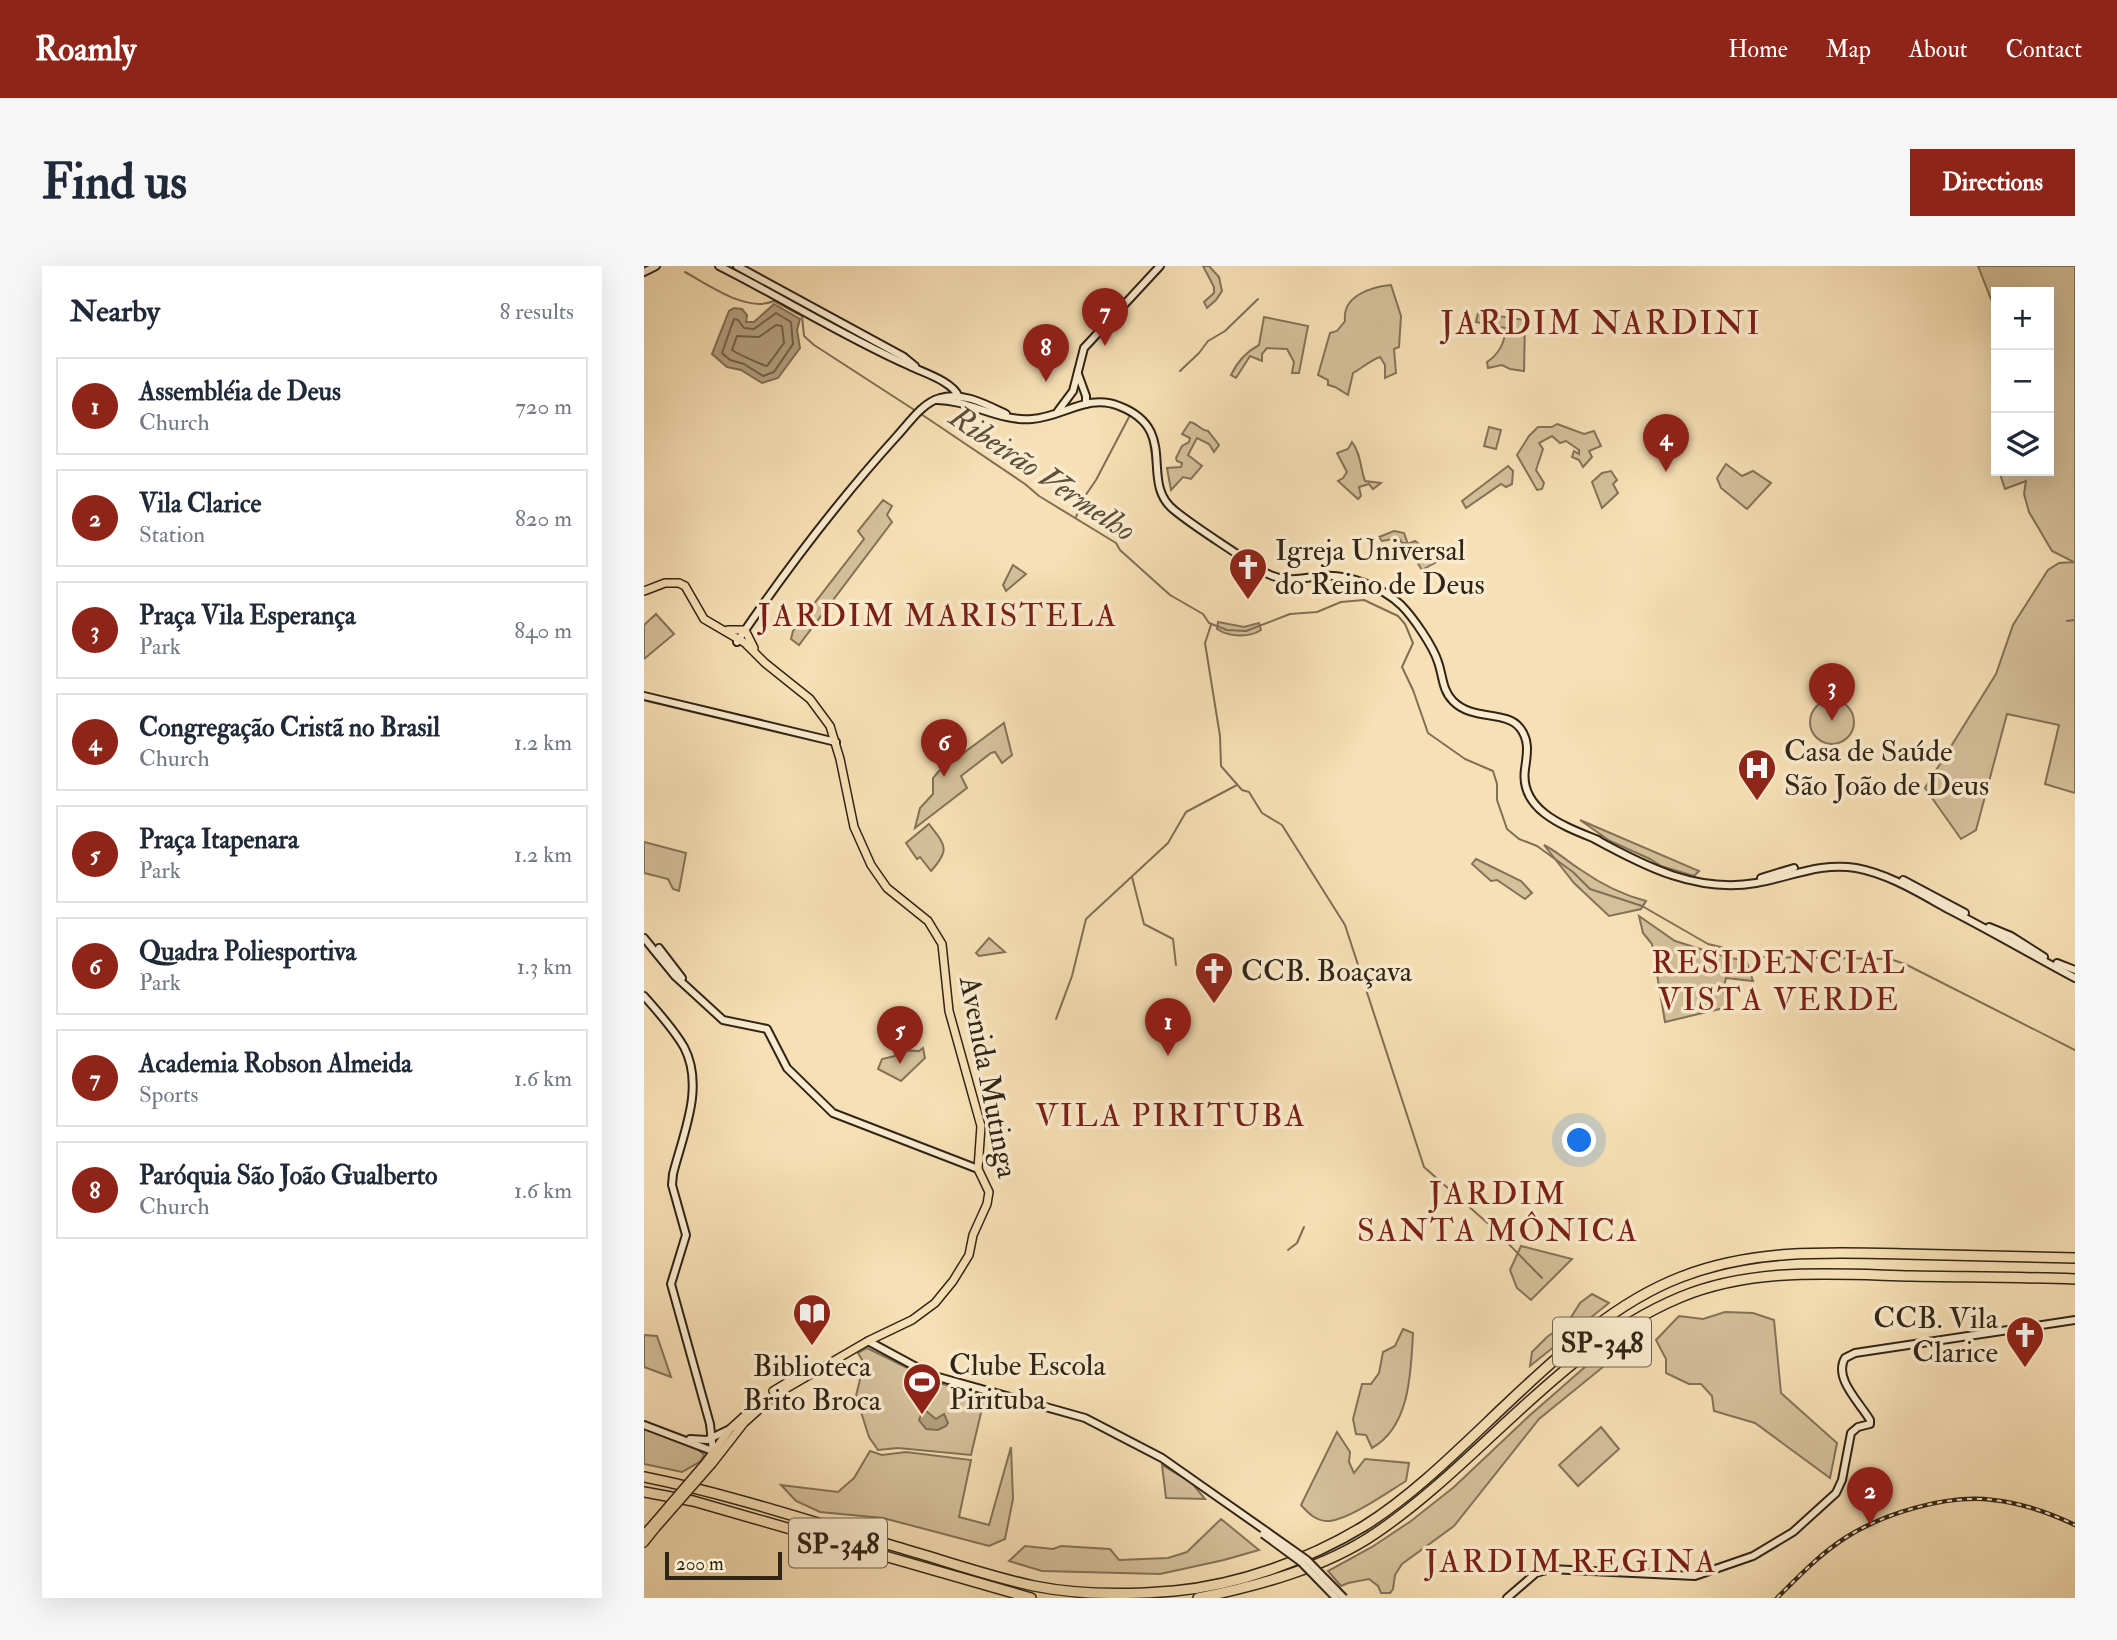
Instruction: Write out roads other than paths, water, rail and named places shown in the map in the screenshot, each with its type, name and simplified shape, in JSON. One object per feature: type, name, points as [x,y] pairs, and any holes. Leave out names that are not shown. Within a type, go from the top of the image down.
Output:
[{"type":"highway","name":"SP-348","points":[[644,1477],[705,1490],[1036,1586],[1125,1594],[1178,1591],[1229,1581],[1275,1567],[1318,1550],[1364,1525],[1406,1495],[1572,1345],[1640,1296],[1680,1277],[1715,1265],[1751,1258],[1814,1252],[2075,1258]]},
{"type":"highway","name":"SP-348","points":[[1198,1598],[1285,1576],[1373,1535],[1415,1505],[1597,1345],[1636,1320],[1683,1296],[1721,1284],[1790,1273],[2075,1279]]},
{"type":"highway","name":"SP-348","points":[[644,1492],[693,1500],[1031,1598]]},
{"type":"main road","points":[[644,272],[656,266]]},
{"type":"main road","points":[[719,266],[851,337],[943,382],[954,397],[1014,418],[1040,419],[1057,413],[1066,406],[1073,391],[1084,348],[1160,266]]},
{"type":"main road","points":[[737,266],[904,357],[921,372]]},
{"type":"main road","points":[[1078,372],[1086,404]]},
{"type":"main road","points":[[1073,391],[1085,392],[1101,401],[1128,410],[1148,428],[1157,449],[1158,486],[1166,504],[1261,571],[1291,580],[1327,576],[1345,578],[1376,589],[1399,604],[1432,650],[1446,691],[1456,704],[1475,714],[1512,722],[1520,729],[1528,746],[1524,780],[1535,806],[1659,870],[1688,881],[1724,885],[1755,883],[1823,867],[1857,869],[1885,876],[2011,944],[2074,974]]},
{"type":"main road","points":[[738,641],[876,459],[912,419],[934,400],[954,397],[976,401],[1014,418]]},
{"type":"main road","points":[[1066,406],[1101,401]]},
{"type":"main road","name":"Avenida Mutinga","points":[[644,591],[665,583],[683,584],[688,588],[701,616],[723,629],[816,705],[830,726],[854,827],[871,865],[887,888],[928,921],[942,944],[949,1011],[981,1126],[978,1169],[989,1199],[976,1226],[969,1255],[953,1281],[923,1312],[775,1395],[716,1453]]},
{"type":"main road","points":[[723,629],[745,630]]},
{"type":"main road","points":[[745,630],[760,658]]},
{"type":"main road","points":[[644,696],[836,743]]},
{"type":"main road","points":[[1659,870],[1707,881],[1730,882],[1812,864],[1866,866],[1925,891],[1991,928],[2011,936],[2074,974]]},
{"type":"main road","points":[[644,932],[677,975]]},
{"type":"main road","points":[[2011,936],[2011,944]]},
{"type":"main road","points":[[644,938],[723,1020],[767,1029],[787,1068],[833,1113],[978,1169]]},
{"type":"main road","points":[[644,996],[678,1038],[689,1060],[692,1074],[689,1110],[672,1185],[686,1235],[671,1284],[716,1453]]},
{"type":"main road","points":[[1507,1598],[1536,1573],[1550,1569],[1695,1576],[1766,1550],[1793,1532],[1830,1499],[1840,1485],[1851,1433],[1858,1427],[1869,1426],[1870,1420],[1844,1380],[1842,1364],[1850,1355],[2075,1320]]},
{"type":"main road","points":[[869,1343],[944,1380],[1085,1418],[1157,1455],[1198,1484],[1212,1499],[1307,1560],[1344,1598]]},
{"type":"main road","name":"Avenida Mutinga","points":[[644,1534],[709,1463],[730,1429],[771,1392],[840,1353],[869,1343]]},
{"type":"main road","points":[[644,1425],[716,1453]]},
{"type":"main road","points":[[681,1438],[705,1441],[730,1429],[732,1434],[727,1444]]},
{"type":"main road","name":"Avenida Mutinga","points":[[644,1543],[654,1526]]},
{"type":"main road","points":[[1265,1532],[1301,1562],[1336,1598]]},
{"type":"water","points":[[774,304],[800,319],[797,330],[800,348],[778,378],[762,383],[741,370],[727,367],[712,354],[729,311],[734,308],[742,309],[747,315],[746,322],[754,322]]},
{"type":"water","points":[[926,1411],[936,1419],[944,1414],[948,1423],[938,1430],[926,1429],[919,1420],[922,1412]]},
{"type":"waterway","name":"Ribeirão Vermelho","points":[[685,272],[740,301],[763,304],[774,301],[802,316],[804,336],[814,345],[916,411]]},
{"type":"waterway","points":[[1180,371],[1208,341],[1225,331],[1258,299]]},
{"type":"waterway","name":"Ribeirão Vermelho","points":[[921,414],[1039,496],[1116,543],[1120,550],[1170,595],[1203,614],[1209,623],[1227,630],[1246,631],[1290,614],[1317,612],[1341,602],[1364,600],[1398,616],[1405,624],[1413,643],[1402,667],[1428,733],[1465,759],[1493,771],[1497,784],[1497,800],[1507,829],[1519,839],[1537,846],[1573,872],[1590,889],[1642,906],[1708,944],[1762,957],[1890,959],[1905,964],[2075,1050]]},
{"type":"waterway","points":[[1076,517],[1083,499],[1129,417]]},
{"type":"waterway","points":[[2067,621],[2075,620]]},
{"type":"waterway","points":[[1211,625],[1205,643],[1220,736],[1221,766],[1242,790],[1249,792],[1262,813],[1282,825],[1345,925],[1424,1167],[1492,1227],[1542,1278]]},
{"type":"waterway","points":[[1056,1019],[1072,976],[1086,919],[1168,843],[1186,812],[1237,785]]},
{"type":"waterway","points":[[1132,877],[1144,924],[1173,939],[1176,965]]},
{"type":"waterway","points":[[1288,1250],[1297,1243],[1304,1227]]},
{"type":"railway","points":[[1777,1598],[1818,1558],[1845,1538],[1878,1521],[1917,1507],[1956,1500],[1993,1500],[2035,1509],[2075,1525]]},
{"type":"place","name":"Academia Robson Almeida","points":[[1105,346]]},
{"type":"place","name":"Paróquia São João Gualberto","points":[[1046,382]]},
{"type":"place","name":"Congregação Cristã no Brasil","points":[[1666,472]]},
{"type":"place","name":"Igreja Universal do Reino de Deus","points":[[1248,601]]},
{"type":"place","name":"Praça Vila Esperança","points":[[1832,721]]},
{"type":"place","name":"Quadra Poliesportiva","points":[[944,777]]},
{"type":"place","name":"Casa de Saúde São João de Deus","points":[[1757,802]]},
{"type":"place","name":"CCB. Boaçava","points":[[1214,1005]]},
{"type":"place","name":"Assembléia de Deus","points":[[1168,1056]]},
{"type":"place","name":"Praça Itapenara","points":[[900,1064]]},
{"type":"place","name":"Biblioteca Brito Broca","points":[[812,1347]]},
{"type":"place","name":"CCB. Vila Clarice","points":[[2025,1369]]},
{"type":"place","name":"Clube Escola Pirituba","points":[[922,1416]]},
{"type":"place","name":"Vila Clarice","points":[[1870,1525]]},
{"type":"district","name":"JARDIM NARDINI","points":[[1601,322]]},
{"type":"district","name":"JARDIM MARISTELA","points":[[938,615]]},
{"type":"district","name":"RESIDENCIAL VISTA VERDE","points":[[1779,980]]},
{"type":"district","name":"VILA PIRITUBA","points":[[1171,1115]]},
{"type":"district","name":"JARDIM SANTA MÔNICA","points":[[1498,1212]]},
{"type":"district","name":"JARDIM REGINA","points":[[1571,1561]]}]
